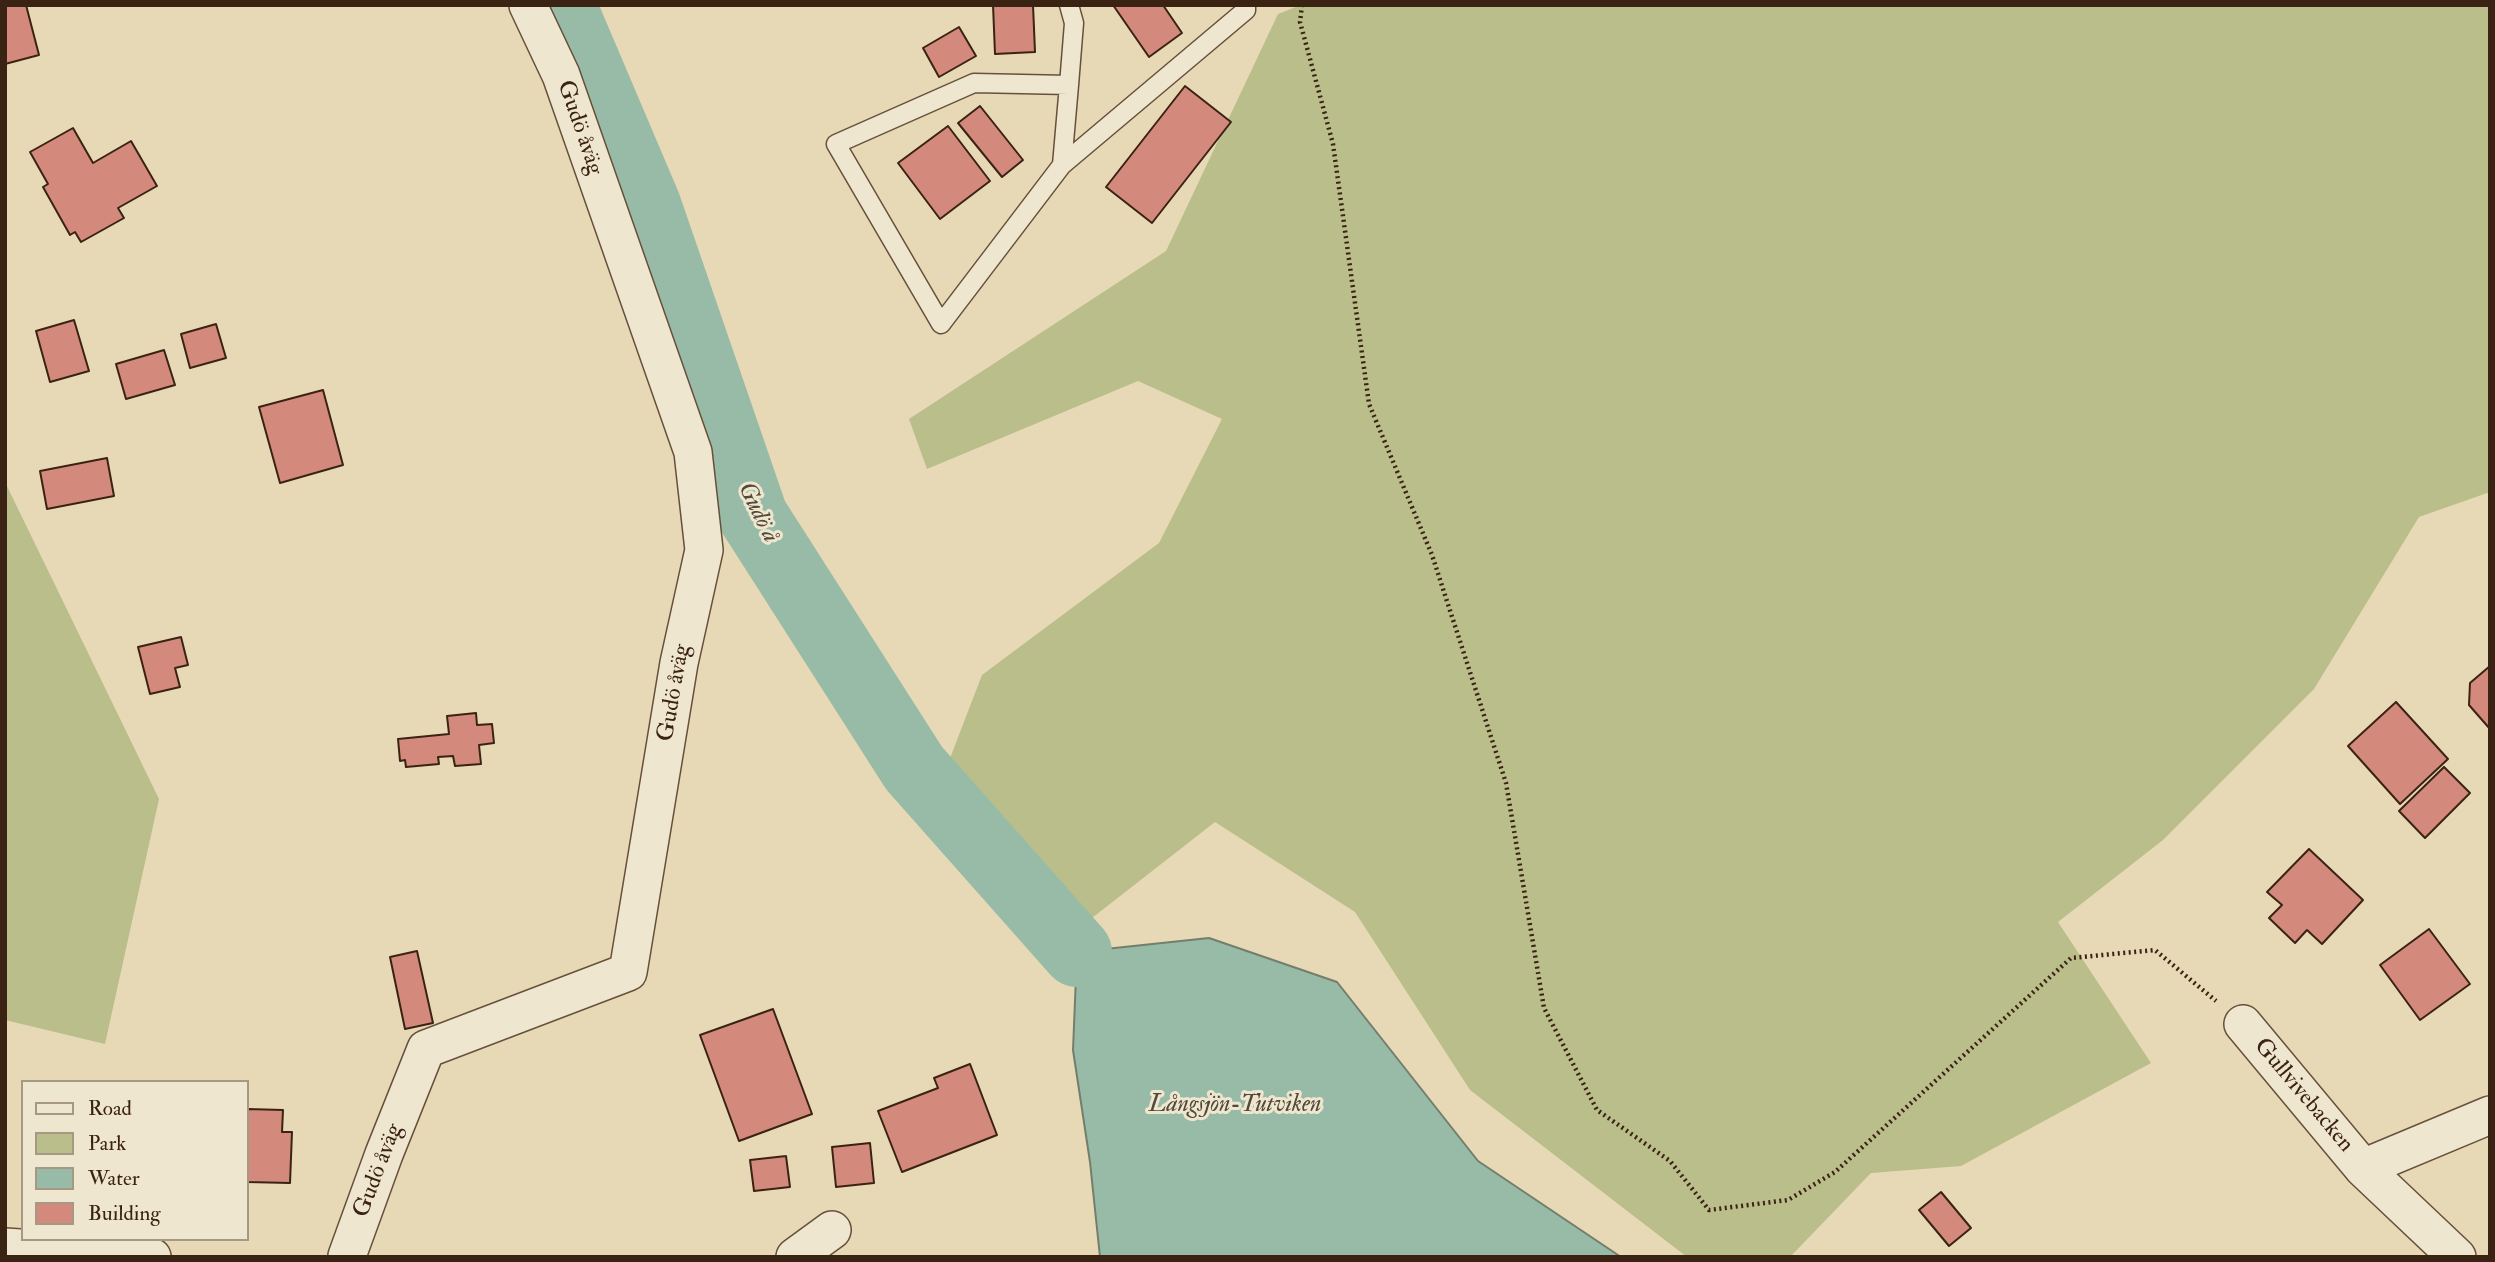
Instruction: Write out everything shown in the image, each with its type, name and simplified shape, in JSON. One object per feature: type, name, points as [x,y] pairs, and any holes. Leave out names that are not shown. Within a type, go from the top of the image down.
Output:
[{"type":"street","name":"Gudö åväg","points":[[345,1256],[426,1049],[628,972],[679,663],[704,550],[693,452],[561,75],[528,5]]},
{"type":"street","name":"Gullvivebacken","points":[[2243,1024],[2363,1168],[2457,1257]]},
{"type":"street","name":"Gullvivebacken","points":[[2363,1168],[2490,1115]]},
{"type":"street","points":[[795,1257],[832,1230]]},
{"type":"street","points":[[5,1247],[152,1257]]},
{"type":"lane","points":[[1062,164],[1074,23],[1069,5]]},
{"type":"lane","points":[[1069,86],[974,83],[836,144],[941,324],[1062,164],[1246,10],[1247,5]]},
{"type":"path","points":[[1303,5],[1300,22],[1333,144],[1369,404],[1432,555],[1506,783],[1544,1008],[1597,1110],[1670,1161],[1709,1210],[1788,1200],[1835,1172],[2071,958],[2155,950],[2243,1024]]},
{"type":"green space","points":[[1301,5],[2490,5],[2490,492],[2419,517],[2314,689],[2163,840],[2058,922],[2151,1063],[1961,1166],[1871,1173],[1790,1257],[1687,1257],[1470,1090],[1355,912],[1215,822],[1083,925],[947,766],[982,675],[1159,543],[1222,419],[1138,381],[927,469],[909,419],[1166,251],[1278,14]]},
{"type":"green space","points":[[5,482],[159,799],[105,1044],[5,1020]]},
{"type":"water","name":"Långsjön-Tutviken","points":[[1209,938],[1337,982],[1478,1161],[1621,1257],[1100,1257],[1090,1162],[1073,1050],[1077,952]]},
{"type":"building","points":[[5,5],[26,5],[39,55],[5,64]]},
{"type":"building","points":[[993,5],[1033,5],[1035,52],[995,54]]},
{"type":"building","points":[[1113,5],[1163,5],[1182,33],[1149,57]]},
{"type":"building","points":[[959,27],[976,56],[939,77],[923,48]]},
{"type":"building","points":[[1185,86],[1231,122],[1152,223],[1106,187]]},
{"type":"building","points":[[980,106],[1023,160],[1002,177],[958,123]]},
{"type":"building","points":[[948,126],[990,181],[940,219],[898,163]]},
{"type":"building","points":[[73,128],[93,163],[131,141],[157,186],[118,208],[124,218],[81,242],[75,232],[70,235],[43,187],[48,184],[30,152]]},
{"type":"building","points":[[74,320],[89,371],[50,382],[36,331]]},
{"type":"building","points":[[216,324],[226,358],[190,368],[181,334]]},
{"type":"building","points":[[164,350],[175,385],[126,399],[116,364]]},
{"type":"building","points":[[323,390],[343,465],[280,483],[259,407]]},
{"type":"building","points":[[107,458],[114,496],[47,509],[40,471]]},
{"type":"building","points":[[181,637],[188,665],[175,668],[180,687],[150,694],[138,647]]},
{"type":"building","points":[[2490,666],[2490,729],[2469,705],[2470,683]]},
{"type":"building","points":[[2396,702],[2448,759],[2400,804],[2348,746]]},
{"type":"building","points":[[476,713],[477,725],[492,724],[494,743],[479,745],[481,764],[455,766],[453,756],[438,757],[439,764],[406,767],[405,760],[400,761],[398,739],[449,734],[447,716]]},
{"type":"building","points":[[2444,767],[2470,793],[2425,838],[2399,811]]},
{"type":"building","points":[[2309,849],[2363,900],[2322,944],[2307,930],[2295,943],[2269,918],[2282,905],[2267,892]]},
{"type":"building","points":[[2429,929],[2470,984],[2420,1020],[2380,965]]},
{"type":"building","points":[[417,951],[433,1023],[405,1029],[390,957]]},
{"type":"building","points":[[773,1009],[812,1114],[739,1141],[700,1035]]},
{"type":"building","points":[[970,1064],[997,1135],[902,1172],[878,1111],[938,1088],[934,1078]]},
{"type":"building","points":[[248,1109],[283,1110],[282,1132],[292,1132],[290,1183],[248,1182]]},
{"type":"building","points":[[870,1143],[874,1183],[836,1187],[832,1147]]},
{"type":"building","points":[[786,1156],[790,1187],[754,1191],[750,1160]]},
{"type":"building","points":[[1941,1192],[1971,1228],[1949,1246],[1919,1210]]},
{"type":"waterway","name":"Gudö å","points":[[561,5],[646,205],[753,516],[914,768],[1077,952]]}]
